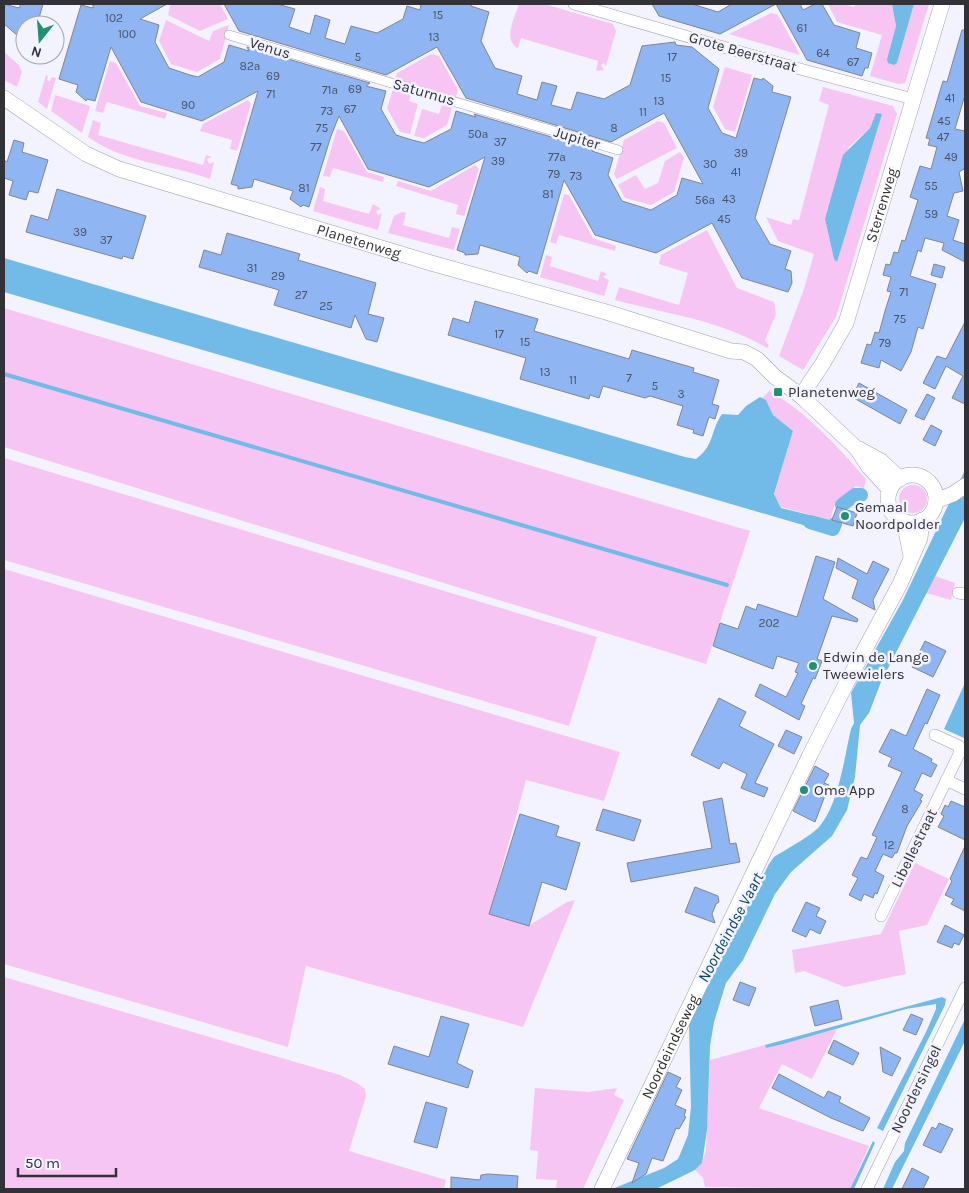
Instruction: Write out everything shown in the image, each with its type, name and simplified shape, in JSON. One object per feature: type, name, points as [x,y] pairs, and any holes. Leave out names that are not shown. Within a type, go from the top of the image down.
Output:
[{"type":"street","name":"Grote Beerstraat","points":[[574,4],[913,100]]},
{"type":"street","name":"Sterrenweg","points":[[801,396],[824,363],[846,323],[942,4]]},
{"type":"street","name":"Venus","points":[[230,35],[310,60]]},
{"type":"street","name":"Saturnus","points":[[310,60],[537,126]]},
{"type":"street","name":"Planetenweg","points":[[4,98],[86,154],[119,169],[431,263],[606,312],[731,351],[740,361],[760,374],[776,377],[801,396],[857,449],[869,466],[895,484]]},
{"type":"street","name":"Jupiter","points":[[537,126],[618,150]]},
{"type":"street","points":[[908,475],[918,476],[934,494],[931,514],[913,523],[896,517],[889,506],[895,484],[908,475]]},
{"type":"street","points":[[934,494],[960,488]]},
{"type":"street","name":"Noordeindseweg","points":[[602,1189],[810,755],[900,584],[920,538],[922,520]]},
{"type":"street","points":[[904,521],[911,556]]},
{"type":"street","name":"Libellestraat","points":[[881,916],[960,749],[959,746],[934,735]]},
{"type":"street","points":[[946,780],[965,789]]},
{"type":"street","name":"Noordersingel","points":[[867,1189],[965,988]]},
{"type":"shaded area","points":[[174,4],[220,4],[228,19],[200,31],[168,15],[170,6]]},
{"type":"shaded area","points":[[519,4],[544,4],[613,24],[616,31],[606,66],[604,63],[601,65],[604,70],[596,71],[598,61],[521,38],[518,48],[513,44],[510,34]]},
{"type":"shaded area","points":[[828,4],[844,4],[854,7],[856,4],[892,4],[896,26],[887,59],[894,64],[897,63],[914,4],[929,4],[905,83],[898,84],[870,76],[882,35],[837,22]]},
{"type":"shaded area","points":[[771,13],[778,15],[800,55],[729,34]]},
{"type":"shaded area","points":[[166,20],[209,41],[213,31],[229,25],[220,59],[197,72],[171,64],[159,41]]},
{"type":"shaded area","points":[[4,52],[15,62],[15,65],[19,65],[22,72],[17,87],[4,80]]},
{"type":"shaded area","points":[[431,54],[439,56],[458,90],[455,99],[395,81],[397,73]]},
{"type":"shaded area","points":[[110,61],[116,63],[140,106],[167,113],[165,119],[107,102],[103,113],[95,111]]},
{"type":"shaded area","points":[[725,67],[752,75],[735,132],[725,129],[713,107]]},
{"type":"shaded area","points":[[46,75],[48,76],[47,80],[50,81],[52,77],[56,78],[47,109],[38,102]]},
{"type":"shaded area","points":[[394,86],[412,91],[409,101],[418,104],[410,134],[400,132],[387,108]]},
{"type":"shaded area","points":[[823,87],[893,106],[897,114],[836,317],[803,370],[779,356],[804,289],[814,254],[778,241],[766,217],[791,225],[793,219],[799,220],[829,105],[819,101]],"holes":[[[876,113],[837,262],[834,258],[825,219],[849,147],[870,128]]]},
{"type":"shaded area","points":[[55,95],[90,106],[82,133],[51,111]]},
{"type":"shaded area","points":[[248,100],[251,104],[237,151],[230,149],[232,140],[200,131],[203,124]]},
{"type":"shaded area","points":[[443,101],[453,104],[447,125],[424,138],[414,136],[422,109],[439,114]]},
{"type":"shaded area","points":[[93,120],[101,123],[98,135],[203,165],[206,155],[212,157],[207,159],[209,164],[214,162],[210,179],[132,158],[102,146],[88,137]]},
{"type":"shaded area","points":[[658,121],[664,123],[677,148],[617,179],[614,174],[624,140]]},
{"type":"shaded area","points":[[337,129],[344,131],[367,172],[384,177],[383,182],[333,168],[330,177],[323,176]]},
{"type":"shaded area","points":[[680,152],[684,157],[674,192],[651,205],[625,198],[618,185],[636,175],[645,189],[658,183],[665,161]]},
{"type":"shaded area","points":[[475,165],[479,169],[464,216],[456,214],[458,205],[396,186],[398,181],[431,191]]},
{"type":"shaded area","points":[[320,187],[325,189],[323,201],[369,214],[373,204],[381,209],[376,211],[378,215],[382,213],[378,230],[313,211]]},
{"type":"shaded area","points":[[564,194],[569,195],[593,238],[616,246],[615,251],[559,235],[556,244],[550,242]]},
{"type":"shaded area","points":[[402,212],[406,213],[403,225],[449,238],[452,227],[460,229],[454,250],[388,233],[394,216]]},
{"type":"shaded area","points":[[707,230],[737,288],[774,302],[776,314],[765,340],[769,346],[767,348],[749,338],[712,324],[615,300],[619,287],[679,305],[688,273],[659,264],[661,255]]},
{"type":"shaded area","points":[[546,255],[552,257],[550,266],[598,281],[601,271],[607,274],[603,277],[609,280],[604,296],[540,277]]},
{"type":"shaded area","points":[[4,308],[750,531],[706,664],[4,447]]},
{"type":"shaded area","points":[[769,391],[809,419],[833,442],[866,479],[864,488],[856,486],[835,503],[830,520],[781,507],[774,495],[793,431],[773,415],[766,400],[762,398]]},
{"type":"shaded area","points":[[4,458],[597,637],[569,726],[4,560]]},
{"type":"shaded area","points":[[913,485],[923,489],[927,499],[923,509],[913,513],[903,509],[899,499],[903,489]]},
{"type":"shaded area","points":[[4,569],[620,752],[604,801],[526,780],[490,911],[530,925],[567,902],[575,900],[523,1027],[306,966],[288,1047],[4,964]]},
{"type":"shaded area","points":[[935,576],[955,583],[951,600],[926,593]]},
{"type":"shaded area","points":[[915,863],[949,879],[927,925],[899,931],[906,974],[845,987],[804,971],[795,973],[792,950],[881,934]]},
{"type":"shaded area","points":[[4,977],[340,1075],[357,1083],[365,1089],[366,1096],[349,1151],[446,1180],[444,1189],[4,1189]]},
{"type":"shaded area","points":[[837,1029],[812,1079],[782,1064],[759,1108],[869,1146],[850,1189],[705,1187],[703,1178],[695,1170],[702,1163],[706,1150],[710,1060],[765,1045],[766,1048]]},
{"type":"shaded area","points":[[535,1088],[588,1092],[617,1088],[614,1095],[624,1100],[583,1189],[556,1189],[557,1180],[536,1179],[538,1151],[530,1150]]},
{"type":"water","points":[[892,4],[914,4],[897,63],[894,65],[888,63],[887,59],[896,26]]},
{"type":"water","points":[[876,113],[882,114],[837,262],[834,259],[825,219],[843,155],[870,128]]},
{"type":"water","points":[[4,258],[685,457],[696,459],[702,454],[722,414],[738,415],[746,406],[760,397],[766,400],[773,415],[793,431],[774,494],[781,508],[830,520],[827,532],[4,292]]},
{"type":"water","points":[[965,470],[965,518],[881,682],[869,713],[860,725],[855,777],[847,810],[832,836],[791,872],[775,894],[743,960],[726,983],[714,1022],[710,1046],[707,1130],[702,1163],[695,1170],[656,1189],[612,1189],[664,1168],[678,1159],[688,1135],[691,1107],[689,1024],[769,864],[774,857],[815,831],[826,817],[836,794],[854,723],[851,693],[903,600]]},
{"type":"water","points":[[965,683],[965,737],[964,738],[944,729]]},
{"type":"water","points":[[942,997],[946,999],[945,1005],[883,1131],[877,1128],[926,1032],[936,1009],[936,1004],[906,1009],[783,1044],[766,1048],[765,1045]]},
{"type":"water","points":[[965,1019],[965,1041],[892,1189],[883,1189],[895,1162],[904,1151],[905,1143]]},
{"type":"water","points":[[873,1141],[875,1143],[854,1189],[850,1189]]},
{"type":"building","points":[[4,4],[19,8],[21,4],[43,4],[40,15],[15,15],[15,33],[4,24]]},
{"type":"building","points":[[93,4],[167,4],[140,19],[159,25],[155,42],[169,68],[190,75],[198,77],[224,62],[229,45],[249,51],[247,47],[370,83],[366,86],[386,91],[381,109],[396,135],[412,140],[424,143],[451,129],[456,111],[476,117],[474,114],[595,150],[592,151],[613,158],[608,175],[622,201],[651,210],[677,195],[682,178],[703,184],[664,113],[611,142],[466,98],[437,47],[386,75],[239,31],[224,4],[277,4],[295,9],[289,27],[310,34],[315,15],[330,20],[325,38],[345,44],[351,26],[377,33],[403,19],[407,6],[420,10],[421,4],[472,4],[471,6],[489,12],[481,41],[495,68],[522,76],[517,94],[537,100],[542,82],[557,86],[551,105],[571,110],[577,92],[604,99],[630,85],[642,46],[675,42],[676,45],[692,47],[719,69],[708,108],[722,133],[736,138],[754,78],[762,80],[763,78],[773,86],[772,92],[791,97],[755,218],[770,244],[791,251],[785,269],[791,271],[792,283],[788,292],[742,278],[712,223],[656,253],[595,235],[564,180],[537,274],[529,271],[527,273],[518,265],[520,257],[480,245],[478,254],[465,255],[465,253],[457,250],[485,157],[429,187],[368,169],[339,116],[309,207],[303,205],[301,207],[290,199],[293,191],[254,179],[252,187],[238,189],[238,186],[231,184],[258,91],[202,121],[141,102],[111,47],[95,101],[87,99],[86,101],[76,92],[78,85],[59,79],[63,65],[65,65],[65,59],[81,5],[93,8]]},
{"type":"building","points":[[652,4],[692,4],[718,12],[732,4],[776,4],[720,34],[659,16]]},
{"type":"building","points":[[776,4],[800,4],[803,10],[815,4],[822,4],[834,25],[860,33],[856,48],[872,53],[868,68],[865,68],[862,76],[807,60]]},
{"type":"building","points":[[962,30],[965,30],[965,95],[955,129],[965,131],[965,165],[964,169],[959,172],[963,191],[954,193],[947,216],[959,220],[953,240],[965,244],[965,262],[942,250],[944,243],[925,238],[921,252],[918,250],[910,276],[936,284],[923,329],[918,327],[911,352],[901,371],[881,360],[879,368],[861,363],[867,344],[871,345],[875,332],[879,333],[891,292],[887,291],[891,277],[883,275],[886,264],[890,265],[894,252],[898,253],[902,240],[905,241],[918,200],[910,197],[920,166],[931,169],[937,147],[928,145],[930,139],[926,138],[943,81],[947,82]]},
{"type":"building","points":[[14,140],[24,143],[22,152],[48,160],[38,193],[29,191],[26,200],[9,195],[13,181],[4,178],[4,160],[7,162]]},
{"type":"building","points":[[57,189],[146,216],[133,259],[123,256],[122,259],[26,232],[31,215],[48,220]]},
{"type":"building","points":[[227,233],[300,254],[298,260],[376,283],[368,314],[384,318],[377,342],[366,339],[355,315],[351,328],[274,305],[279,290],[199,267],[204,250],[221,255]]},
{"type":"building","points":[[934,264],[945,267],[942,278],[931,275]]},
{"type":"building","points":[[475,301],[538,319],[534,331],[629,359],[632,350],[694,368],[693,372],[719,380],[712,404],[719,406],[715,419],[709,417],[703,436],[693,433],[694,430],[677,425],[683,406],[650,396],[645,398],[603,386],[599,398],[590,395],[589,399],[520,379],[526,358],[448,335],[453,318],[469,323]]},
{"type":"building","points":[[965,322],[965,404],[952,398],[963,376],[946,366],[935,389],[923,383],[937,356],[946,359]]},
{"type":"building","points":[[859,383],[907,410],[900,424],[852,397]]},
{"type":"building","points":[[927,394],[935,398],[924,420],[915,416]]},
{"type":"building","points":[[931,425],[942,431],[935,446],[923,440]]},
{"type":"building","name":"Gemaal Noordpolder","points":[[837,507],[857,513],[853,526],[832,520]]},
{"type":"building","points":[[816,556],[835,562],[823,599],[858,619],[857,622],[832,616],[817,659],[822,661],[815,679],[813,678],[801,704],[805,706],[799,720],[755,696],[760,684],[786,697],[798,673],[795,672],[799,663],[777,656],[773,669],[713,646],[720,623],[738,629],[746,606],[756,610],[758,604],[797,617]]},
{"type":"building","points":[[838,558],[867,574],[873,561],[889,569],[873,600],[875,610],[852,598],[858,580],[836,568]]},
{"type":"building","points":[[925,641],[946,651],[933,677],[912,667]]},
{"type":"building","points":[[927,689],[940,695],[913,749],[932,759],[931,762],[937,765],[931,777],[922,773],[914,790],[923,795],[920,800],[922,801],[907,826],[897,853],[892,858],[883,854],[875,871],[884,876],[877,894],[875,893],[873,898],[864,894],[861,901],[849,895],[858,878],[852,875],[861,857],[867,859],[877,837],[872,835],[902,772],[888,766],[892,758],[879,752],[891,729],[906,736]]},
{"type":"building","points":[[719,698],[746,712],[739,726],[774,744],[755,783],[768,788],[764,797],[741,788],[747,774],[723,762],[719,769],[691,755]]},
{"type":"building","points":[[786,730],[802,737],[794,754],[778,746]]},
{"type":"building","points":[[815,766],[829,774],[824,783],[829,785],[815,822],[793,811]]},
{"type":"building","points":[[722,798],[730,844],[736,843],[740,862],[631,882],[627,863],[712,848],[703,802]]},
{"type":"building","points":[[951,801],[965,807],[965,840],[938,827],[944,816],[941,814],[945,805],[948,807]]},
{"type":"building","points":[[603,809],[641,820],[634,841],[596,830]]},
{"type":"building","points":[[520,814],[559,826],[556,836],[580,843],[566,890],[542,882],[529,926],[489,914]]},
{"type":"building","points":[[965,846],[965,911],[951,904],[954,899],[945,895]]},
{"type":"building","points":[[695,887],[718,896],[719,902],[716,904],[712,914],[715,923],[685,912]]},
{"type":"building","points":[[806,902],[820,908],[816,916],[826,921],[820,934],[810,929],[806,937],[792,931]]},
{"type":"building","points":[[945,925],[964,935],[959,945],[954,943],[952,948],[937,942]]},
{"type":"building","points":[[740,982],[756,988],[749,1006],[733,1000]]},
{"type":"building","points":[[838,1000],[842,1019],[815,1026],[810,1007]]},
{"type":"building","points":[[911,1014],[923,1019],[916,1035],[903,1030]]},
{"type":"building","points":[[441,1016],[469,1024],[457,1063],[473,1071],[468,1088],[388,1064],[394,1046],[429,1057]]},
{"type":"building","points":[[834,1040],[859,1053],[853,1065],[828,1053]]},
{"type":"building","points":[[880,1047],[901,1058],[892,1076],[883,1072]]},
{"type":"building","points":[[668,1072],[681,1078],[676,1087],[682,1090],[675,1105],[686,1110],[684,1116],[686,1117],[679,1129],[676,1128],[663,1161],[652,1158],[646,1174],[632,1183],[639,1163],[627,1159]]},
{"type":"building","points":[[779,1074],[824,1098],[828,1091],[841,1097],[839,1102],[870,1118],[863,1131],[831,1118],[772,1088]]},
{"type":"building","points":[[426,1102],[447,1108],[437,1148],[414,1142]]},
{"type":"building","points":[[939,1123],[953,1129],[941,1153],[923,1145],[932,1127],[936,1129]]},
{"type":"building","points":[[912,1168],[929,1177],[923,1189],[902,1189]]},
{"type":"building","points":[[481,1175],[518,1176],[517,1189],[451,1189],[451,1177],[480,1180]]},
{"type":"waterway","points":[[4,374],[727,585]]},
{"type":"waterway","points":[[842,505],[855,495],[861,495]]},
{"type":"waterway","points":[[810,522],[833,529],[835,524]]},
{"type":"place","name":"Planetenweg","points":[[778,392]]},
{"type":"place","name":"Gemaal Noordpolder","points":[[845,516]]},
{"type":"place","name":"Edwin de Lange Tweewielers","points":[[813,666]]},
{"type":"place","name":"Ome App","points":[[804,790]]},
{"type":"water label","name":"Noordeindse Vaart","points":[[730,927]]}]
